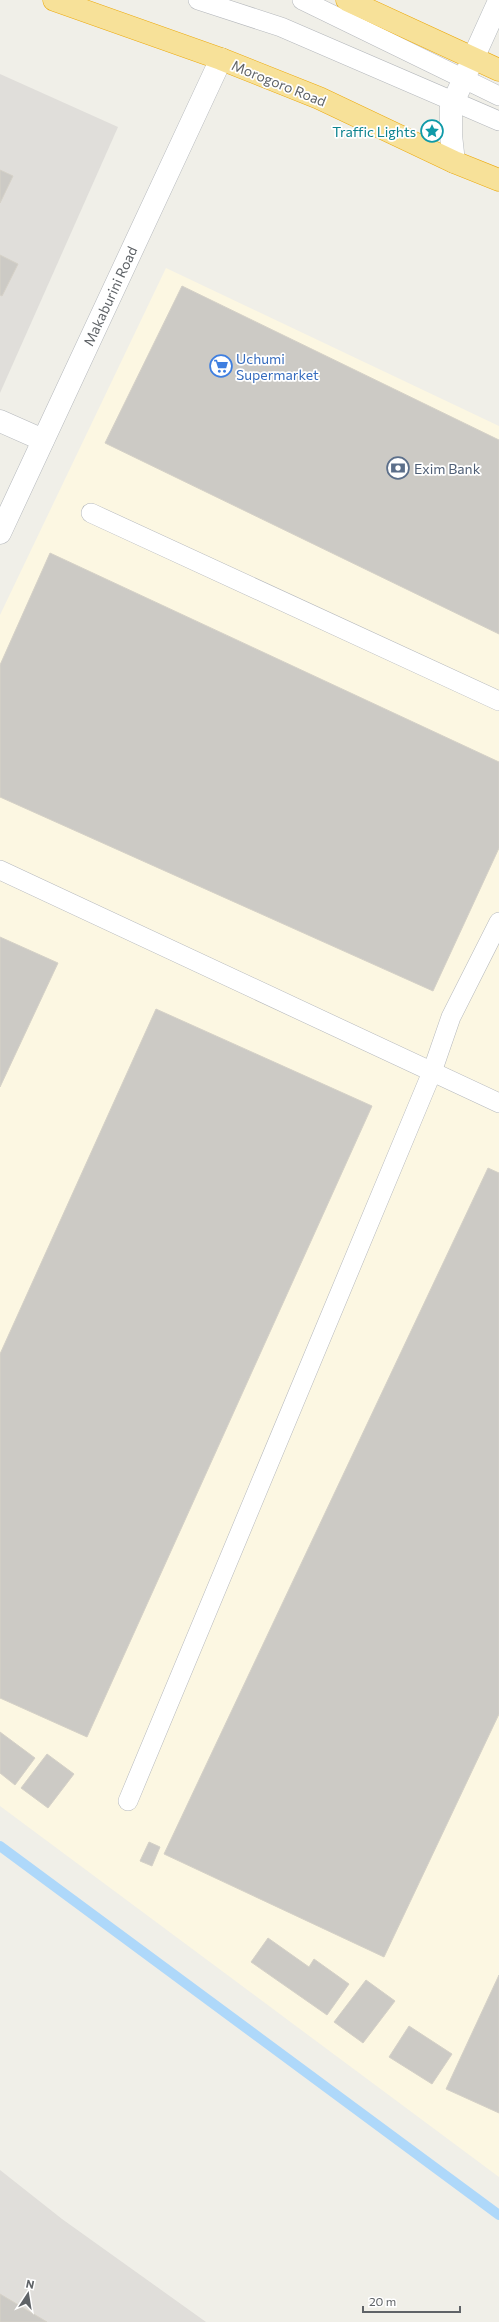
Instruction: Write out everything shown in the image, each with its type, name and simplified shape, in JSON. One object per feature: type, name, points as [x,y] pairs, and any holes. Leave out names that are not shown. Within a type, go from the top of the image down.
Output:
[{"type":"highway","name":"Morogoro Road","points":[[54,0],[220,60],[318,98],[454,162],[499,180]]},
{"type":"highway","points":[[347,0],[499,70]]},
{"type":"street","points":[[454,162],[451,122],[452,107],[499,1]]},
{"type":"street","name":"Makaburini Road","points":[[0,533],[220,60]]},
{"type":"street","points":[[0,421],[43,440]]},
{"type":"lane","points":[[198,0],[281,27],[499,121]]},
{"type":"lane","points":[[302,0],[499,96]]},
{"type":"lane","points":[[91,513],[499,701]]},
{"type":"lane","points":[[0,870],[499,1103]]},
{"type":"lane","points":[[128,1801],[432,1072],[451,1016],[499,922]]},
{"type":"shaded area","points":[[0,74],[118,127],[0,393]]},
{"type":"shaded area","points":[[166,268],[499,426],[499,2177],[0,1806],[0,615]]},
{"type":"shaded area","points":[[0,2170],[62,2219],[206,2322],[0,2322]]},
{"type":"building","points":[[0,170],[13,176],[0,203]]},
{"type":"building","points":[[0,255],[18,264],[2,296],[0,295]]},
{"type":"building","points":[[182,286],[499,440],[499,634],[105,443]]},
{"type":"building","points":[[50,553],[499,762],[499,848],[433,991],[0,797],[0,665]]},
{"type":"building","points":[[0,937],[58,963],[0,1087]]},
{"type":"building","points":[[156,1009],[372,1106],[87,1737],[0,1698],[0,1354]]},
{"type":"building","points":[[488,1168],[499,1173],[499,1714],[384,1957],[164,1854]]},
{"type":"building","points":[[0,1732],[35,1758],[15,1785],[0,1773]]},
{"type":"building","points":[[47,1754],[74,1774],[48,1808],[21,1788]]},
{"type":"building","points":[[149,1842],[160,1847],[152,1866],[140,1861]]},
{"type":"building","points":[[268,1938],[309,1967],[314,1959],[349,1984],[327,2015],[251,1962]]},
{"type":"building","points":[[499,1975],[499,2113],[446,2089]]},
{"type":"building","points":[[366,1980],[395,2001],[363,2043],[334,2022]]},
{"type":"building","points":[[409,2026],[452,2054],[432,2084],[389,2057]]},
{"type":"building","points":[[0,2294],[47,2322],[0,2322]]},
{"type":"waterway","points":[[0,1846],[499,2215]]},
{"type":"place","name":"Traffic Lights","points":[[432,131]]},
{"type":"place","name":"Uchumi Supermarket","points":[[221,366]]},
{"type":"place","name":"Exim Bank","points":[[398,468]]}]
